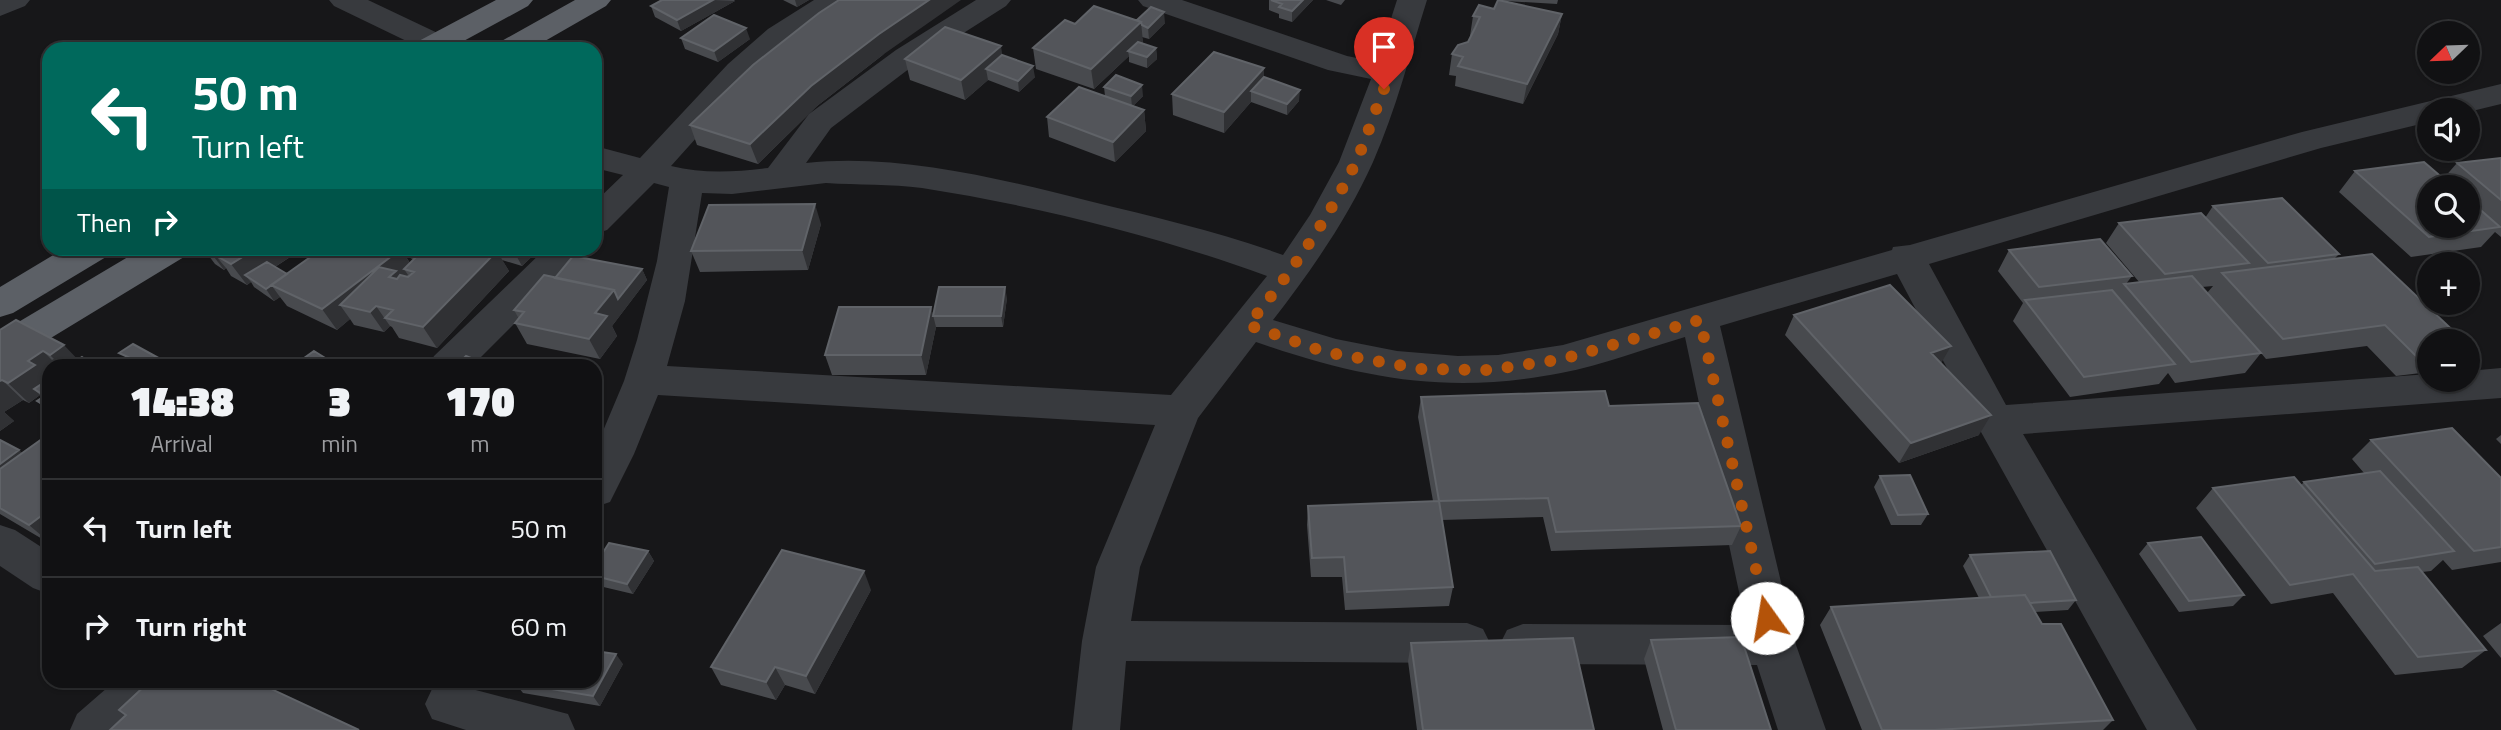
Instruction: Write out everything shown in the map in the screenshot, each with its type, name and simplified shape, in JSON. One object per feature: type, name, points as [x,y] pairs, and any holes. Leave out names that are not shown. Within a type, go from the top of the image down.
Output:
[{"type":"highway","points":[[438,42],[518,0]]},
{"type":"highway","points":[[521,42],[596,0]]},
{"type":"highway","points":[[0,304],[80,256]]},
{"type":"highway","points":[[0,351],[158,256]]},
{"type":"street","points":[[0,7],[15,0]]},
{"type":"street","points":[[344,0],[423,42]]},
{"type":"street","points":[[602,215],[648,170],[739,71],[779,34],[834,0]]},
{"type":"street","points":[[779,177],[820,121],[907,56],[996,0]]},
{"type":"street","points":[[1153,0],[1339,63],[1389,74]]},
{"type":"street","points":[[1097,730],[1105,641],[1118,567],[1154,472],[1181,411],[1291,271],[1325,219],[1356,162],[1389,74],[1412,0]]},
{"type":"street","points":[[2480,99],[2501,94]]},
{"type":"street","points":[[1248,325],[1325,352],[1422,369],[1489,370],[1563,359],[1906,256],[2314,139],[2417,115]]},
{"type":"street","points":[[602,159],[687,181],[732,183],[827,172],[919,177],[1015,194],[1213,243],[1291,271]]},
{"type":"street","points":[[602,477],[612,459],[662,325],[680,238],[687,181]]},
{"type":"street","points":[[455,359],[560,256]]},
{"type":"street","points":[[1906,256],[1995,421],[2173,730]]},
{"type":"street","points":[[1700,320],[1773,645],[1802,730]]},
{"type":"street","points":[[642,379],[1181,411]]},
{"type":"street","points":[[1995,421],[2501,383]]},
{"type":"street","points":[[0,543],[42,570]]},
{"type":"street","points":[[1105,641],[1773,645]]},
{"type":"street","points":[[94,730],[140,688]]},
{"type":"street","points":[[449,705],[551,730]]},
{"type":"building","points":[[662,0],[713,0],[677,20],[651,6]]},
{"type":"building","points":[[839,0],[929,0],[811,86],[750,144],[690,125],[753,65]]},
{"type":"building","points":[[1271,0],[1303,0],[1292,11],[1279,7],[1282,4]]},
{"type":"building","points":[[1498,0],[1562,14],[1527,84],[1458,66],[1463,57],[1452,54],[1458,45],[1468,42],[1480,17],[1473,16],[1479,5],[1494,9]]},
{"type":"building","points":[[1094,6],[1141,22],[1091,69],[1033,48],[1065,20],[1075,24]]},
{"type":"building","points":[[1151,7],[1164,12],[1148,28],[1137,20]]},
{"type":"building","points":[[714,15],[746,28],[714,51],[681,38]]},
{"type":"building","points":[[945,27],[1001,46],[961,80],[905,59]]},
{"type":"building","points":[[1138,42],[1156,48],[1147,57],[1128,51]]},
{"type":"building","points":[[1214,52],[1264,68],[1224,112],[1172,94]]},
{"type":"building","points":[[1002,55],[1033,66],[1018,81],[986,69]]},
{"type":"building","points":[[1116,75],[1142,85],[1131,96],[1104,87]]},
{"type":"building","points":[[1264,77],[1300,90],[1287,104],[1251,91]]},
{"type":"building","points":[[1079,87],[1144,110],[1113,142],[1047,117]]},
{"type":"building","points":[[2501,158],[2501,200],[2480,182],[2480,175],[2471,175],[2457,163]]},
{"type":"building","points":[[2424,162],[2439,175],[2417,175],[2417,226],[2355,171]]},
{"type":"building","points":[[2282,198],[2339,254],[2268,263],[2213,206]]},
{"type":"building","points":[[815,204],[802,250],[691,251],[709,205]]},
{"type":"building","points":[[2480,210],[2500,227],[2480,230]]},
{"type":"building","points":[[2201,213],[2249,263],[2165,274],[2119,223]]},
{"type":"building","points":[[2100,239],[2132,276],[2039,287],[2009,250]]},
{"type":"building","points":[[2372,254],[2417,297],[2417,315],[2437,315],[2451,329],[2417,329],[2416,356],[2385,325],[2283,339],[2222,273]]},
{"type":"building","points":[[217,256],[244,256],[231,264]]},
{"type":"building","points":[[312,256],[392,256],[322,309],[271,285]]},
{"type":"building","points":[[417,256],[492,256],[423,327],[385,318],[393,310],[376,306],[370,312],[340,305],[379,267],[396,271],[389,277],[397,279],[400,275],[408,277],[414,272],[404,269]]},
{"type":"building","points":[[573,256],[642,269],[618,299],[614,290],[555,278]]},
{"type":"building","points":[[267,262],[287,274],[266,289],[245,275]]},
{"type":"building","points":[[544,275],[614,290],[595,313],[607,316],[589,339],[515,323],[524,312],[514,310]]},
{"type":"building","points":[[2192,276],[2261,353],[2191,362],[2124,284]]},
{"type":"building","points":[[1890,285],[1951,346],[1931,353],[1991,415],[1911,443],[1794,315]]},
{"type":"building","points":[[939,287],[1005,287],[1001,316],[933,316]]},
{"type":"building","points":[[2112,290],[2175,364],[2084,377],[2025,300]]},
{"type":"building","points":[[839,307],[931,307],[921,355],[825,355]]},
{"type":"building","points":[[16,320],[64,345],[50,355],[43,351],[28,361],[35,365],[8,383],[0,381],[0,330]]},
{"type":"building","points":[[133,344],[160,359],[125,359],[128,357],[119,353]]},
{"type":"building","points":[[314,351],[327,359],[303,359]]},
{"type":"building","points":[[42,384],[42,394],[34,389]]},
{"type":"building","points":[[1605,391],[1609,406],[1698,403],[1741,526],[1556,532],[1548,498],[1439,501],[1421,397]]},
{"type":"building","points":[[2452,428],[2501,478],[2501,547],[2474,551],[2371,440]]},
{"type":"building","points":[[42,439],[42,515],[29,525],[0,508],[0,469]]},
{"type":"building","points":[[0,440],[19,450],[0,464]]},
{"type":"building","points":[[2380,471],[2454,551],[2375,564],[2304,482]]},
{"type":"building","points":[[1910,475],[1928,514],[1898,515],[1880,476]]},
{"type":"building","points":[[2294,477],[2375,571],[2418,567],[2486,650],[2418,657],[2353,574],[2290,585],[2213,488]]},
{"type":"building","points":[[1439,501],[1453,587],[1347,592],[1344,557],[1312,558],[1308,506]]},
{"type":"building","points":[[2201,537],[2244,595],[2189,601],[2148,543]]},
{"type":"building","points":[[609,543],[648,551],[627,584],[602,578],[602,554]]},
{"type":"building","points":[[782,550],[864,571],[806,676],[775,667],[766,682],[711,667]]},
{"type":"building","points":[[2050,551],[2076,600],[2030,603],[2025,595],[1991,597],[1970,555]]},
{"type":"building","points":[[2025,595],[2042,624],[2061,624],[2113,720],[1934,730],[1882,730],[1831,607]]},
{"type":"building","points":[[1741,637],[1771,730],[1676,730],[1651,640]]},
{"type":"building","points":[[1573,638],[1594,730],[1423,730],[1411,643]]},
{"type":"building","points":[[602,652],[616,654],[602,680]]},
{"type":"building","points":[[143,688],[269,688],[359,730],[110,730],[126,715],[119,710]]},
{"type":"building","points":[[545,688],[597,688],[593,696]]},
{"type":"route","points":[[1384,89],[1356,162],[1325,219],[1291,271],[1248,325],[1325,352],[1422,369],[1489,370],[1563,359],[1700,320],[1767,618]]}]
